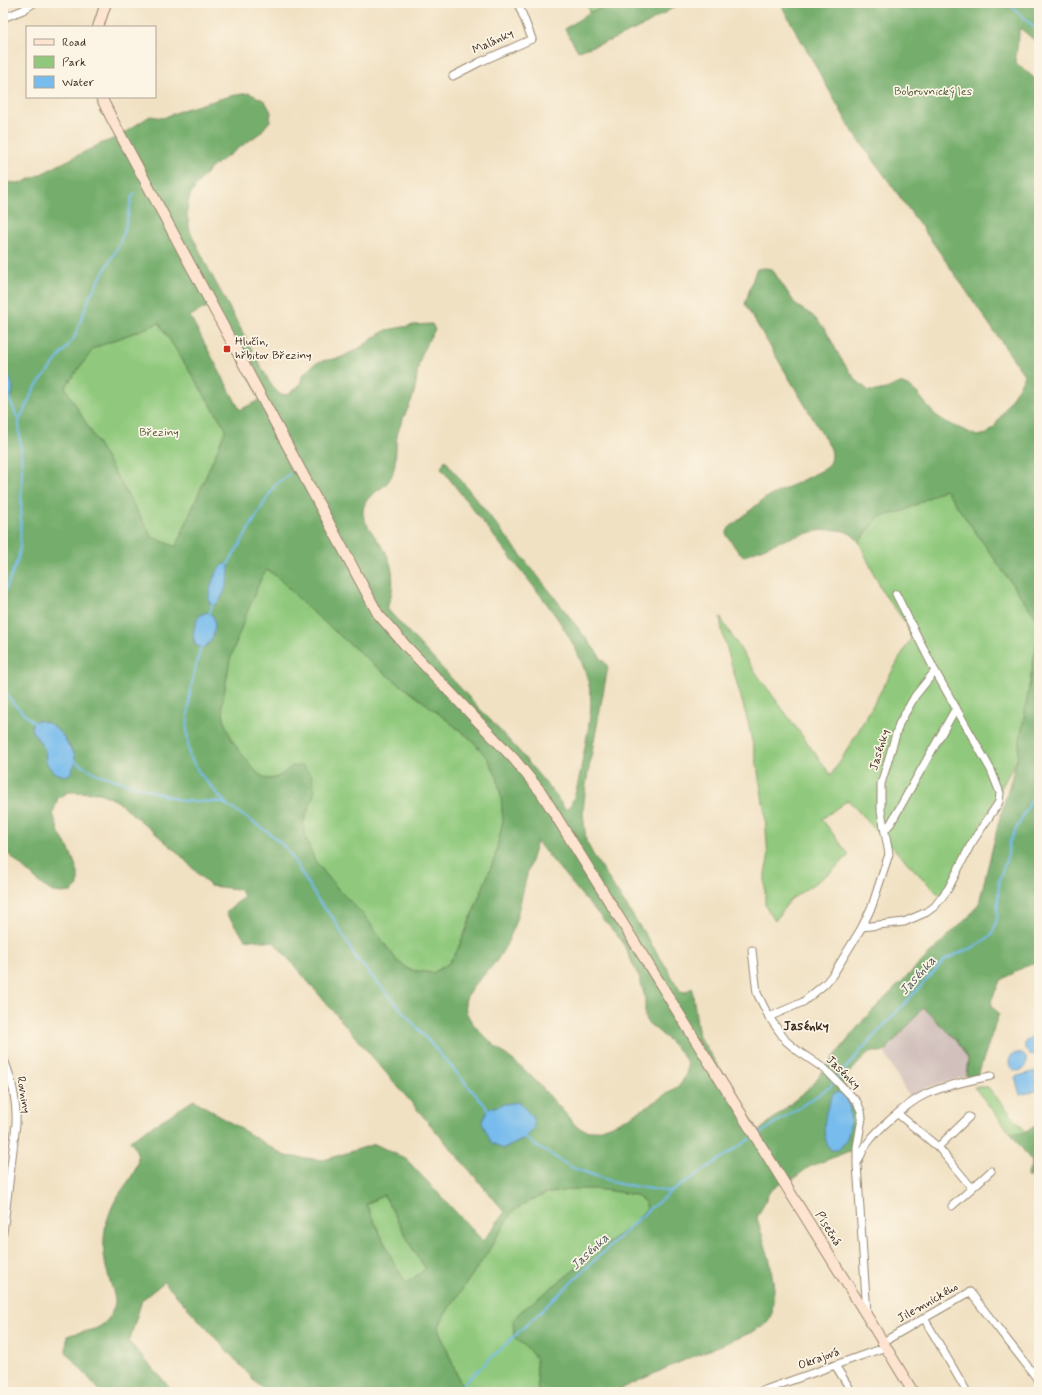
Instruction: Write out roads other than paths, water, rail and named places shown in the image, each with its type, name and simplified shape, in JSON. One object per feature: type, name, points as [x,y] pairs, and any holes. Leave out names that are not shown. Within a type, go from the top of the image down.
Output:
[{"type":"street","points":[[3,18],[23,10],[34,3]]},
{"type":"street","points":[[98,26],[106,3]]},
{"type":"street","name":"Malánky","points":[[453,76],[480,62],[532,39],[518,3]]},
{"type":"street","name":"Písečná","points":[[102,98],[113,121],[378,614],[406,646],[514,759],[536,785],[913,1392]]},
{"type":"street","points":[[862,927],[904,922],[927,912],[935,906],[948,889],[971,844],[999,802],[1000,793],[991,770],[935,671],[896,594]]},
{"type":"street","name":"Jasénky","points":[[769,1017],[803,1002],[825,984],[834,973],[862,927],[872,906],[888,854],[881,811],[881,784],[883,776],[899,724],[915,696],[935,671]]},
{"type":"street","points":[[885,830],[891,823],[956,708]]},
{"type":"street","name":"Jasénky","points":[[752,950],[757,993],[769,1017],[786,1041],[826,1070],[857,1102],[862,1111],[857,1147],[857,1164],[867,1316]]},
{"type":"street","name":"Rovniny","points":[[3,1058],[12,1082],[16,1124],[3,1233]]},
{"type":"street","name":"Jasénky","points":[[857,1164],[866,1144],[881,1127],[916,1099],[926,1094],[967,1081],[991,1076]]},
{"type":"street","points":[[898,1114],[938,1147],[972,1188]]},
{"type":"street","points":[[938,1147],[968,1118]]},
{"type":"street","points":[[952,1206],[991,1171]]},
{"type":"street","name":"Jilemnického","points":[[884,1344],[924,1318],[970,1292],[1039,1381]]},
{"type":"street","points":[[924,1318],[967,1392]]},
{"type":"street","name":"Okrajová","points":[[760,1392],[835,1365],[884,1344]]},
{"type":"street","points":[[835,1365],[852,1392]]},
{"type":"water","points":[[3,374],[9,376],[13,386],[11,397],[6,400],[3,399]]},
{"type":"water","points":[[224,564],[229,565],[228,581],[222,597],[215,605],[209,603],[210,588],[215,576]]},
{"type":"water","points":[[207,612],[214,617],[215,626],[210,642],[203,648],[196,646],[194,642],[194,631],[199,616]]},
{"type":"water","points":[[37,720],[51,724],[64,737],[74,753],[76,762],[70,774],[65,776],[53,772],[46,762],[45,750],[31,729],[32,724]]},
{"type":"water","points":[[1032,1037],[1039,1038],[1038,1055],[1029,1054],[1025,1049],[1027,1040]]},
{"type":"water","points":[[1014,1053],[1022,1053],[1027,1058],[1025,1069],[1022,1071],[1014,1071],[1009,1066],[1009,1058]]},
{"type":"water","points":[[1035,1071],[1039,1090],[1020,1095],[1015,1077]]},
{"type":"water","points":[[841,1092],[848,1100],[850,1122],[848,1135],[838,1150],[831,1150],[827,1144],[824,1130],[826,1113],[834,1093]]},
{"type":"water","points":[[519,1102],[533,1119],[533,1130],[519,1142],[503,1149],[491,1142],[482,1122],[488,1109],[504,1104]]},
{"type":"waterway","points":[[1008,3],[1039,32]]},
{"type":"waterway","points":[[19,421],[34,389],[74,338],[90,296],[119,245],[124,232],[132,197],[135,193]]},
{"type":"waterway","points":[[3,596],[18,559],[20,547],[22,471],[19,421],[8,396]]},
{"type":"waterway","points":[[227,566],[275,485],[290,474]]},
{"type":"waterway","points":[[209,615],[213,602]]},
{"type":"waterway","points":[[201,646],[190,691],[187,730],[189,755],[200,774],[227,805]]},
{"type":"waterway","points":[[3,688],[13,703],[35,724]]},
{"type":"waterway","points":[[75,761],[97,774],[183,801],[220,802],[268,832],[287,849],[319,902],[334,919],[356,958],[489,1110]]},
{"type":"waterway","name":"Jasénka","points":[[761,1133],[830,1087],[862,1049],[946,959],[976,946],[992,935],[997,918],[999,881],[1008,854],[1009,843],[1033,797],[1039,779]]},
{"type":"waterway","points":[[524,1137],[573,1168],[619,1184],[671,1192]]},
{"type":"waterway","name":"Jasénka","points":[[455,1392],[648,1210],[671,1192],[750,1139]]},
{"type":"place","name":"Hlučín, hřbitov Březiny","points":[[227,349]]},
{"type":"district","name":"Jasénky","points":[[806,1026]]},
{"type":"park label","name":"Bobrovnický les","points":[[933,92]]},
{"type":"park label","name":"Březiny","points":[[159,433]]}]
